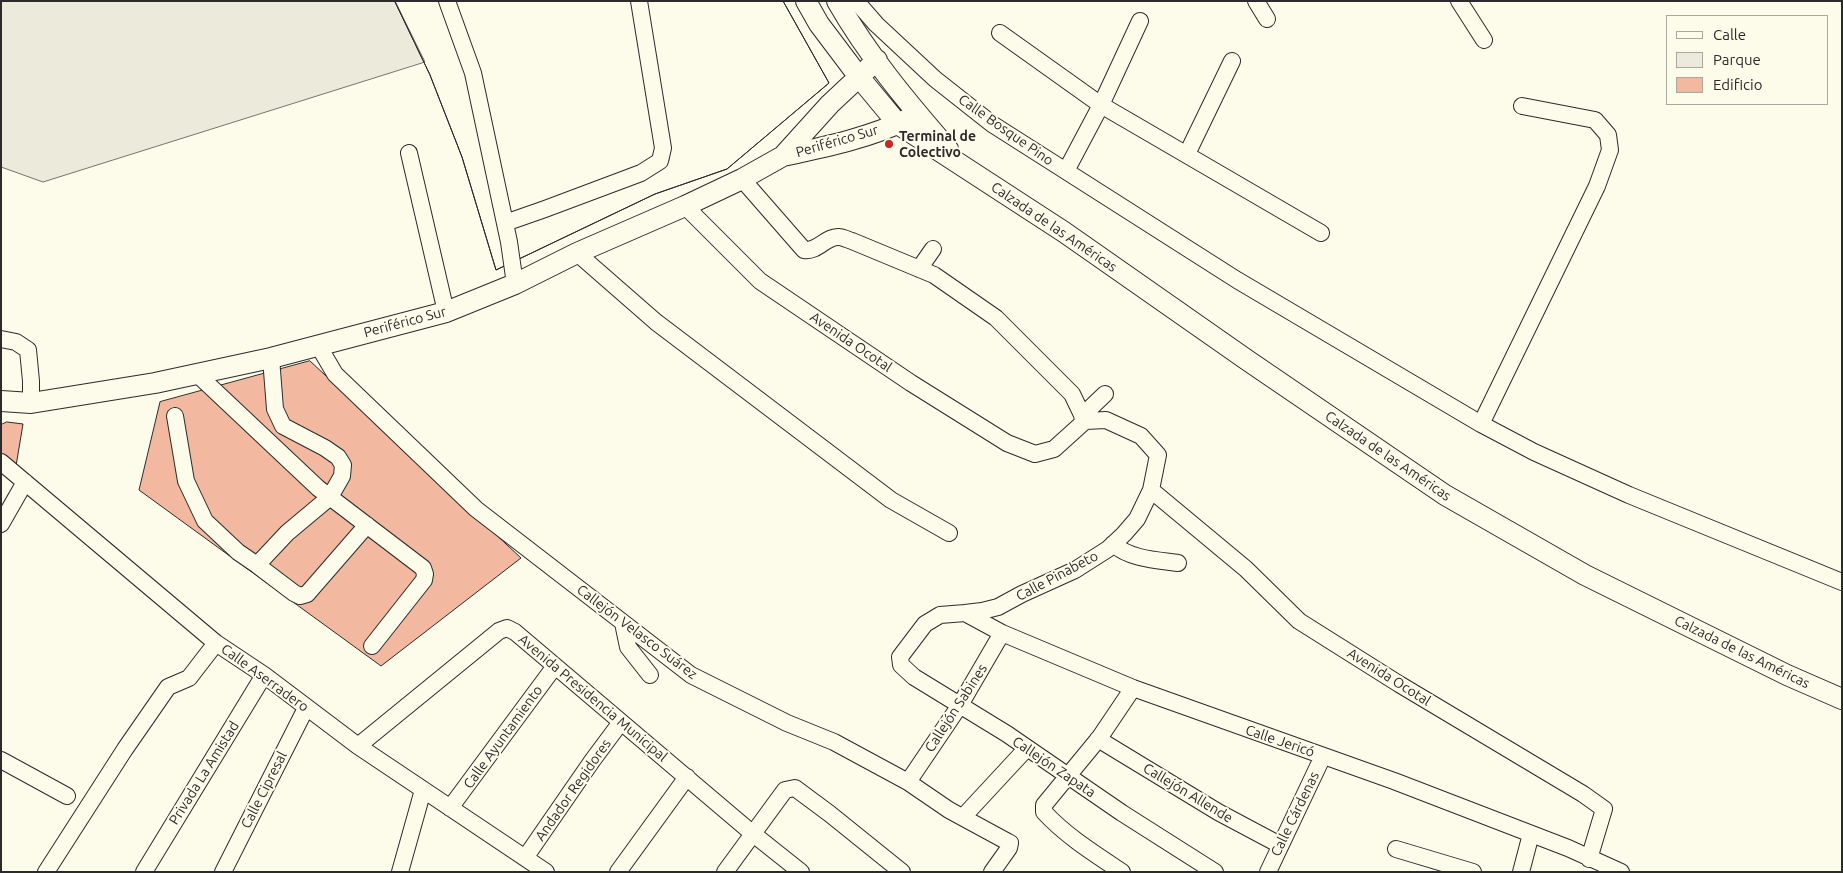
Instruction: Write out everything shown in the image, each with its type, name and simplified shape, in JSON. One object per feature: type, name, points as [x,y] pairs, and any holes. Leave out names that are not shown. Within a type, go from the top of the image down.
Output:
[{"type":"main road","name":"Calzada de las Américas","points":[[806,1],[819,24],[898,124],[1064,232],[1445,495],[1585,575],[1787,675],[1842,699]]},
{"type":"main road","name":"Calzada de las Américas","points":[[837,1],[877,60],[918,114],[962,166]]},
{"type":"main road","name":"Periférico Sur","points":[[783,156],[830,104],[877,60]]},
{"type":"main road","name":"Periférico Sur","points":[[1,402],[31,403],[155,383],[271,358],[446,312],[515,284],[577,253],[685,206],[742,179],[783,156],[839,143],[898,124],[918,114]]},
{"type":"street","points":[[447,1],[473,73],[505,223],[515,284]]},
{"type":"street","points":[[505,223],[545,210],[641,173],[660,161],[663,148],[639,1]]},
{"type":"street","name":"Calle Bosque Pino","points":[[856,1],[876,24],[935,79],[992,124],[1066,171],[1101,105],[1140,21]]},
{"type":"street","points":[[1256,1],[1267,19]]},
{"type":"street","points":[[1459,1],[1484,40]]},
{"type":"street","points":[[1000,33],[1101,105],[1321,233]]},
{"type":"street","points":[[1187,154],[1232,61]]},
{"type":"street","points":[[1482,424],[1597,186],[1610,150],[1608,136],[1595,120],[1522,106]]},
{"type":"street","points":[[409,153],[446,312]]},
{"type":"street","points":[[1066,171],[1237,280],[1482,424],[1534,452],[1629,495],[1842,582]]},
{"type":"street","points":[[742,179],[804,250],[810,251],[830,239],[839,237],[934,275],[996,318],[1072,394],[1084,419],[1105,394]]},
{"type":"street","name":"Avenida Ocotal","points":[[685,206],[760,281],[910,383],[1007,443],[1035,454],[1054,449],[1084,419]]},
{"type":"street","points":[[919,269],[933,249]]},
{"type":"street","points":[[577,253],[656,322],[891,500],[948,533]]},
{"type":"street","points":[[1,340],[16,342],[28,350],[31,403]]},
{"type":"street","name":"Callejón Velasco Suárez","points":[[318,345],[336,374],[476,509],[690,676],[787,723],[834,742],[908,782],[963,818],[1008,842],[1010,845],[992,872]]},
{"type":"street","points":[[257,565],[287,533],[330,496],[342,476],[343,465],[338,457],[326,448],[283,426],[275,409],[271,358]]},
{"type":"street","points":[[197,374],[265,439],[330,496],[423,568],[426,574],[424,580],[372,646]]},
{"type":"street","points":[[175,416],[186,481],[206,521],[238,552],[294,594],[300,596],[307,594],[367,525]]},
{"type":"street","name":"Calle Pinabeto","points":[[965,613],[998,607],[1075,570],[1113,544],[1137,518],[1152,490],[1158,455],[1140,436],[1106,420],[1084,419]]},
{"type":"street","points":[[265,439],[283,426]]},
{"type":"street","name":"Calle Aserradero","points":[[1,462],[216,643],[358,746],[546,872]]},
{"type":"street","points":[[1,524],[25,482]]},
{"type":"street","name":"Avenida Ocotal","points":[[1152,490],[1246,569],[1299,621],[1399,684],[1584,794],[1604,809],[1589,859]]},
{"type":"street","points":[[1113,544],[1120,551],[1133,555],[1178,563]]},
{"type":"street","name":"Calle Jericó","points":[[965,613],[1002,633],[1133,688],[1394,781],[1568,848],[1621,872]]},
{"type":"street","name":"Callejón Zapata","points":[[965,613],[940,615],[925,624],[900,656],[901,665],[914,677],[1027,748],[1122,813],[1215,872]]},
{"type":"street","points":[[623,623],[628,647],[650,675]]},
{"type":"street","name":"Avenida Presidencia Municipal","points":[[358,746],[500,631],[507,628],[515,632],[752,833],[801,872]]},
{"type":"street","name":"Callejón Sabines","points":[[908,782],[960,705],[1002,633]]},
{"type":"street","points":[[46,872],[125,749],[168,687],[189,678],[216,643]]},
{"type":"street","name":"Calle Ayuntamiento","points":[[450,808],[555,666]]},
{"type":"street","name":"Privada La Amistad","points":[[144,872],[264,676]]},
{"type":"street","points":[[1122,872],[1053,822],[1044,812],[1044,805],[1098,739],[1133,688]]},
{"type":"street","name":"Calle Cipresal","points":[[223,872],[306,708]]},
{"type":"street","name":"Andador Regidores","points":[[525,858],[621,722]]},
{"type":"street","name":"Callejón Allende","points":[[1098,739],[1218,812],[1280,845]]},
{"type":"street","points":[[963,818],[1027,748]]},
{"type":"street","name":"Calle Cárdenas","points":[[1268,872],[1323,756]]},
{"type":"street","points":[[1,760],[66,796]]},
{"type":"street","points":[[618,872],[687,777]]},
{"type":"street","points":[[725,872],[785,790],[795,788],[902,872]]},
{"type":"street","points":[[400,872],[423,790]]},
{"type":"street","points":[[1522,872],[1531,834]]},
{"type":"street","points":[[1396,849],[1473,872]]},
{"type":"green space","points":[[1,1],[395,1],[425,62],[43,182],[1,167]]},
{"type":"building","points":[[395,1],[783,1],[829,83],[727,169],[655,194],[496,270],[462,157],[430,75]]},
{"type":"building","points":[[395,1],[783,1],[829,83],[727,169],[655,194],[496,270],[462,157],[430,75]]},
{"type":"building","points":[[310,361],[521,558],[381,666],[139,490],[160,402]]},
{"type":"building","points":[[7,422],[23,424],[16,466],[1,454],[1,425]]},
{"type":"place","name":"Terminal de Colectivo","points":[[889,144]]}]
